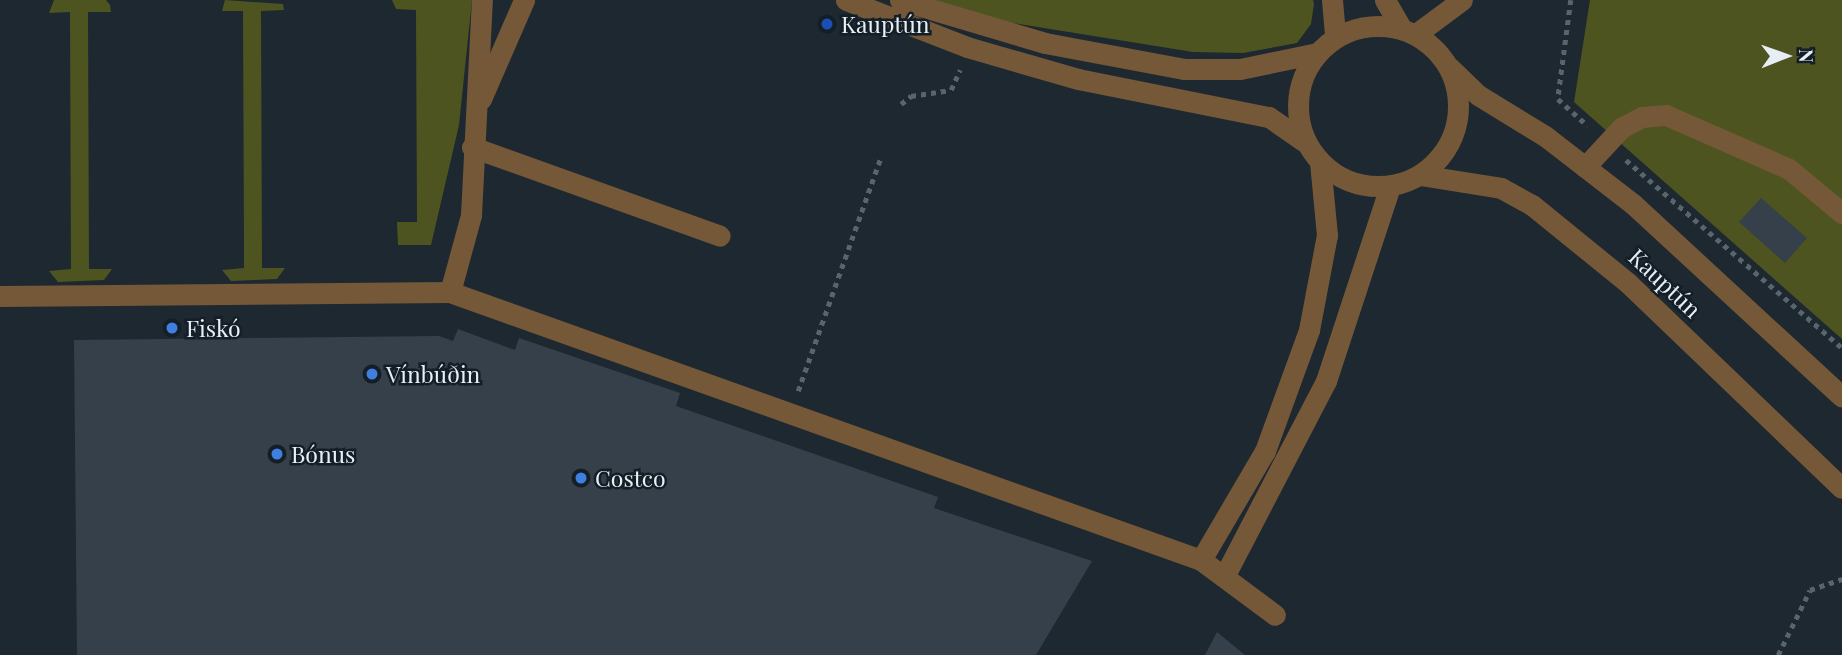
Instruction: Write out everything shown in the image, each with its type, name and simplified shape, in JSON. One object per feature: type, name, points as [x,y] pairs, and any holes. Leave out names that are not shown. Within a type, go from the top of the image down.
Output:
[{"type":"street","points":[[450,292],[471,215],[472,147],[481,100],[482,0]]},
{"type":"street","points":[[481,100],[523,0]]},
{"type":"street","name":"Kauptún","points":[[846,0],[967,47],[1078,79],[1269,117],[1306,142],[1320,162],[1340,178],[1390,186],[1419,175],[1439,160],[1459,115],[1449,67]]},
{"type":"street","name":"Kauptún","points":[[900,0],[1045,43],[1184,69],[1240,69],[1317,53]]},
{"type":"street","points":[[1332,0],[1335,37]]},
{"type":"street","name":"Kauptún","points":[[1385,0],[1409,31],[1478,96],[1585,167],[1842,397]]},
{"type":"street","points":[[1409,31],[1462,0]]},
{"type":"street","name":"Kauptún","points":[[1306,142],[1298,96],[1317,53],[1335,37],[1357,28],[1409,31]]},
{"type":"street","points":[[1585,167],[1607,143],[1642,117],[1666,116],[1789,169],[1842,212]]},
{"type":"street","points":[[472,147],[720,236]]},
{"type":"street","name":"Kauptún","points":[[1201,560],[1265,451],[1309,330],[1327,235],[1320,162]]},
{"type":"street","name":"Kauptún","points":[[1419,175],[1502,188],[1532,205],[1628,283],[1840,490]]},
{"type":"street","points":[[1225,575],[1326,381],[1390,186]]},
{"type":"street","points":[[0,296],[450,292],[1201,560],[1225,575],[1275,615]]},
{"type":"path","points":[[1571,0],[1558,99],[1842,348]]},
{"type":"path","points":[[901,104],[911,96],[951,90],[963,60]]},
{"type":"path","points":[[796,398],[881,157]]},
{"type":"path","points":[[1778,655],[1810,590],[1842,579]]},
{"type":"green space","points":[[54,0],[106,0],[110,5],[111,12],[88,12],[89,269],[112,269],[104,280],[58,282],[49,271],[71,269],[70,12],[49,13]]},
{"type":"green space","points":[[225,0],[283,4],[284,10],[261,11],[262,268],[285,268],[277,279],[231,281],[222,270],[244,268],[243,11],[222,11]]},
{"type":"green space","points":[[392,0],[472,0],[459,125],[431,245],[398,245],[397,222],[417,222],[416,10],[396,9]]},
{"type":"green space","points":[[926,0],[1313,0],[1314,4],[1311,24],[1297,43],[1243,53],[1193,52],[1001,21]]},
{"type":"green space","points":[[1590,0],[1842,0],[1842,339],[1574,102]]},
{"type":"building","points":[[1761,198],[1807,238],[1785,263],[1739,222]]},
{"type":"building","points":[[458,329],[515,350],[519,338],[680,393],[676,406],[938,497],[934,508],[1092,561],[1036,655],[77,655],[74,340],[439,336],[453,341]]},
{"type":"building","points":[[1217,632],[1245,655],[1205,655]]},
{"type":"place","name":"Kauptún","points":[[827,24]]},
{"type":"place","name":"Fiskó","points":[[172,328]]},
{"type":"place","name":"Vínbúðin","points":[[372,374]]},
{"type":"place","name":"Bónus","points":[[277,454]]},
{"type":"place","name":"Costco","points":[[581,478]]}]
